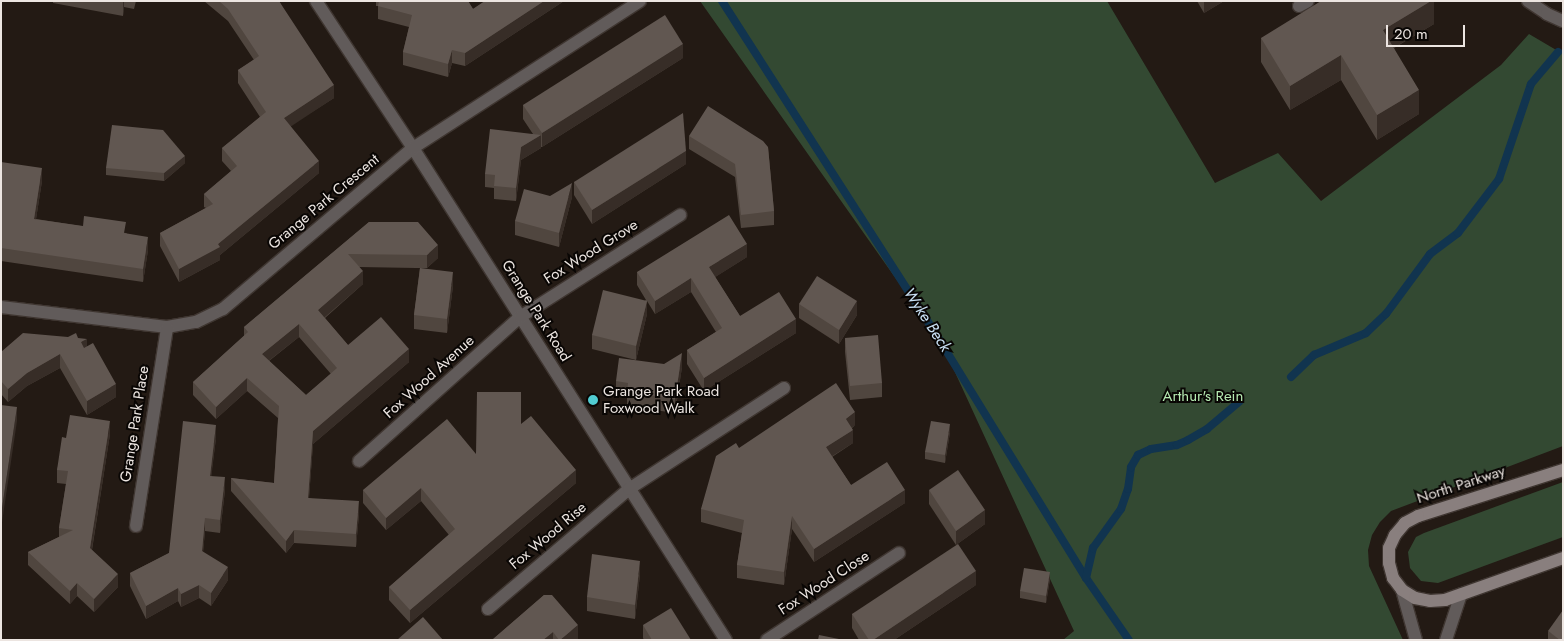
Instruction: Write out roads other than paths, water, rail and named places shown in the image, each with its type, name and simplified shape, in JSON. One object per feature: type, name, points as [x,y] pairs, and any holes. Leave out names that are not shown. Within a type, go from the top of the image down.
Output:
[{"type":"street","name":"Grange Park Road","points":[[316,1],[413,148],[726,640]]},
{"type":"street","name":"Grange Park Crescent","points":[[1,307],[167,327],[196,322],[223,309],[413,148],[640,1]]},
{"type":"street","points":[[1528,1],[1546,14],[1563,21]]},
{"type":"street","name":"Fox Wood Grove","points":[[520,317],[680,215]]},
{"type":"street","name":"Fox Wood Avenue","points":[[359,461],[520,317]]},
{"type":"street","name":"Grange Park Place","points":[[136,526],[167,327]]},
{"type":"street","name":"Fox Wood Rise","points":[[488,609],[629,488],[784,388]]},
{"type":"street","name":"North Parkway","points":[[1402,590],[1393,578],[1389,564],[1389,548],[1395,535],[1405,523],[1418,516],[1563,470]]},
{"type":"street","name":"Fox Wood Close","points":[[767,640],[899,553]]},
{"type":"street","points":[[1402,590],[1415,598],[1430,601],[1461,594],[1563,558]]},
{"type":"street","points":[[1402,590],[1416,640]]},
{"type":"street","points":[[1446,640],[1461,594]]},
{"type":"waterway","name":"Wyke Beck","points":[[722,1],[942,344],[1086,578],[1129,640]]},
{"type":"waterway","points":[[1291,377],[1314,355],[1366,333],[1386,314],[1430,254],[1458,233],[1499,179],[1531,84],[1558,52]]},
{"type":"waterway","points":[[1086,578],[1093,548],[1121,509],[1128,489],[1131,467],[1138,455],[1151,449],[1177,445],[1188,440],[1207,429],[1240,401]]},
{"type":"place","name":"Grange Park Road Foxwood Walk","points":[[593,400]]},
{"type":"park label","name":"Arthur's Rein","points":[[1203,397]]}]
